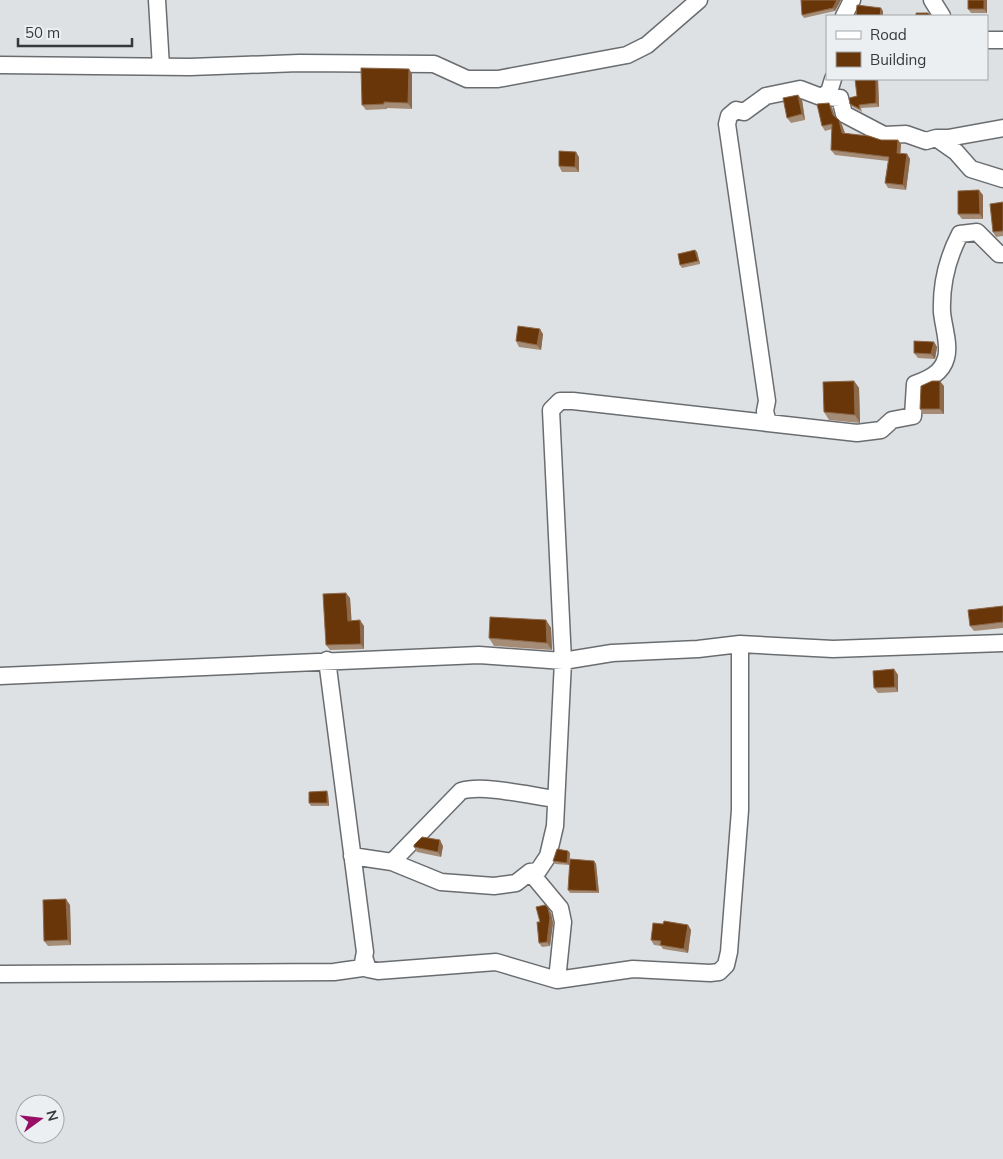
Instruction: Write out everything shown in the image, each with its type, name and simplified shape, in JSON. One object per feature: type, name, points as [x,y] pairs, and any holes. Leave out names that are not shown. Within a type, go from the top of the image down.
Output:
[{"type":"street","points":[[157,0],[161,67]]},
{"type":"street","points":[[0,65],[161,67],[299,63],[434,64],[467,78],[498,80],[613,59],[647,44],[699,0]]},
{"type":"street","points":[[844,15],[852,0]]},
{"type":"street","points":[[932,0],[941,15]]},
{"type":"street","points":[[988,40],[1003,40]]},
{"type":"street","points":[[821,97],[829,92],[833,80]]},
{"type":"street","points":[[768,423],[765,411],[767,401],[727,124],[729,116],[766,96],[800,89],[821,97],[840,98],[844,114],[884,135],[906,134],[926,141],[1003,128]]},
{"type":"street","points":[[936,138],[956,152],[971,169],[1003,179]]},
{"type":"street","points":[[352,856],[392,862],[441,882],[494,886],[516,883],[530,872],[538,871],[548,856],[555,826],[563,661],[561,588],[550,422],[550,410],[554,404],[560,401],[572,401],[857,433],[881,430],[892,420],[913,416],[916,384],[928,379],[941,369],[947,356],[942,309],[947,268],[953,247],[960,234],[977,232],[999,254],[1003,254]]},
{"type":"street","points":[[0,676],[327,660],[381,660],[479,655],[563,661],[612,653],[698,649],[740,644],[833,648],[1003,643]]},
{"type":"street","points":[[327,660],[364,957],[368,969],[378,971],[496,962],[557,980],[632,969],[710,973],[720,972],[726,965],[729,952],[740,810],[740,644]]},
{"type":"street","points":[[392,862],[461,791],[470,788],[556,799]]},
{"type":"street","points":[[530,872],[560,908],[563,922],[557,980]]},
{"type":"street","points":[[0,974],[334,972],[362,968],[364,957]]},
{"type":"building","points":[[801,0],[837,0],[833,8],[802,15]]},
{"type":"building","points":[[968,0],[984,0],[984,9],[968,9]]},
{"type":"building","points":[[857,5],[881,8],[880,15],[856,15]]},
{"type":"building","points":[[916,13],[928,13],[930,15],[916,15]]},
{"type":"building","points":[[361,68],[409,69],[408,103],[384,102],[384,104],[362,105]]},
{"type":"building","points":[[855,80],[876,80],[876,103],[859,105],[860,109],[850,104],[849,98],[857,96]]},
{"type":"building","points":[[798,95],[802,114],[787,118],[783,98]]},
{"type":"building","points":[[829,103],[833,115],[839,120],[842,133],[869,136],[881,140],[898,140],[897,153],[907,154],[903,185],[885,183],[889,157],[831,150],[832,124],[822,126],[817,104]]},
{"type":"building","points":[[559,151],[576,152],[575,167],[559,166]]},
{"type":"building","points":[[979,190],[980,214],[958,214],[958,191]]},
{"type":"building","points":[[1003,202],[1003,231],[993,232],[990,204]]},
{"type":"building","points":[[695,250],[698,261],[680,265],[678,254]]},
{"type":"building","points":[[518,326],[540,329],[537,345],[516,341]]},
{"type":"building","points":[[914,341],[934,342],[931,354],[914,353]]},
{"type":"building","points":[[854,381],[855,415],[824,412],[823,382]]},
{"type":"building","points":[[932,381],[940,381],[940,409],[920,409],[921,386]]},
{"type":"building","points":[[346,593],[348,621],[360,620],[361,644],[326,645],[323,594]]},
{"type":"building","points":[[1003,606],[1003,622],[970,626],[968,610]]},
{"type":"building","points":[[490,617],[546,620],[547,643],[489,638]]},
{"type":"building","points":[[894,669],[895,687],[874,688],[873,671]]},
{"type":"building","points":[[327,791],[327,803],[309,803],[309,792]]},
{"type":"building","points":[[422,837],[440,840],[438,852],[414,847]]},
{"type":"building","points":[[557,849],[568,851],[567,863],[553,861]]},
{"type":"building","points":[[570,859],[594,861],[597,891],[568,890]]},
{"type":"building","points":[[66,899],[68,940],[44,941],[43,900]]},
{"type":"building","points":[[545,905],[548,908],[550,918],[547,942],[539,943],[537,922],[540,922],[536,907]]},
{"type":"building","points":[[664,921],[688,925],[684,949],[660,945],[661,941],[651,940],[653,923],[663,924]]}]
